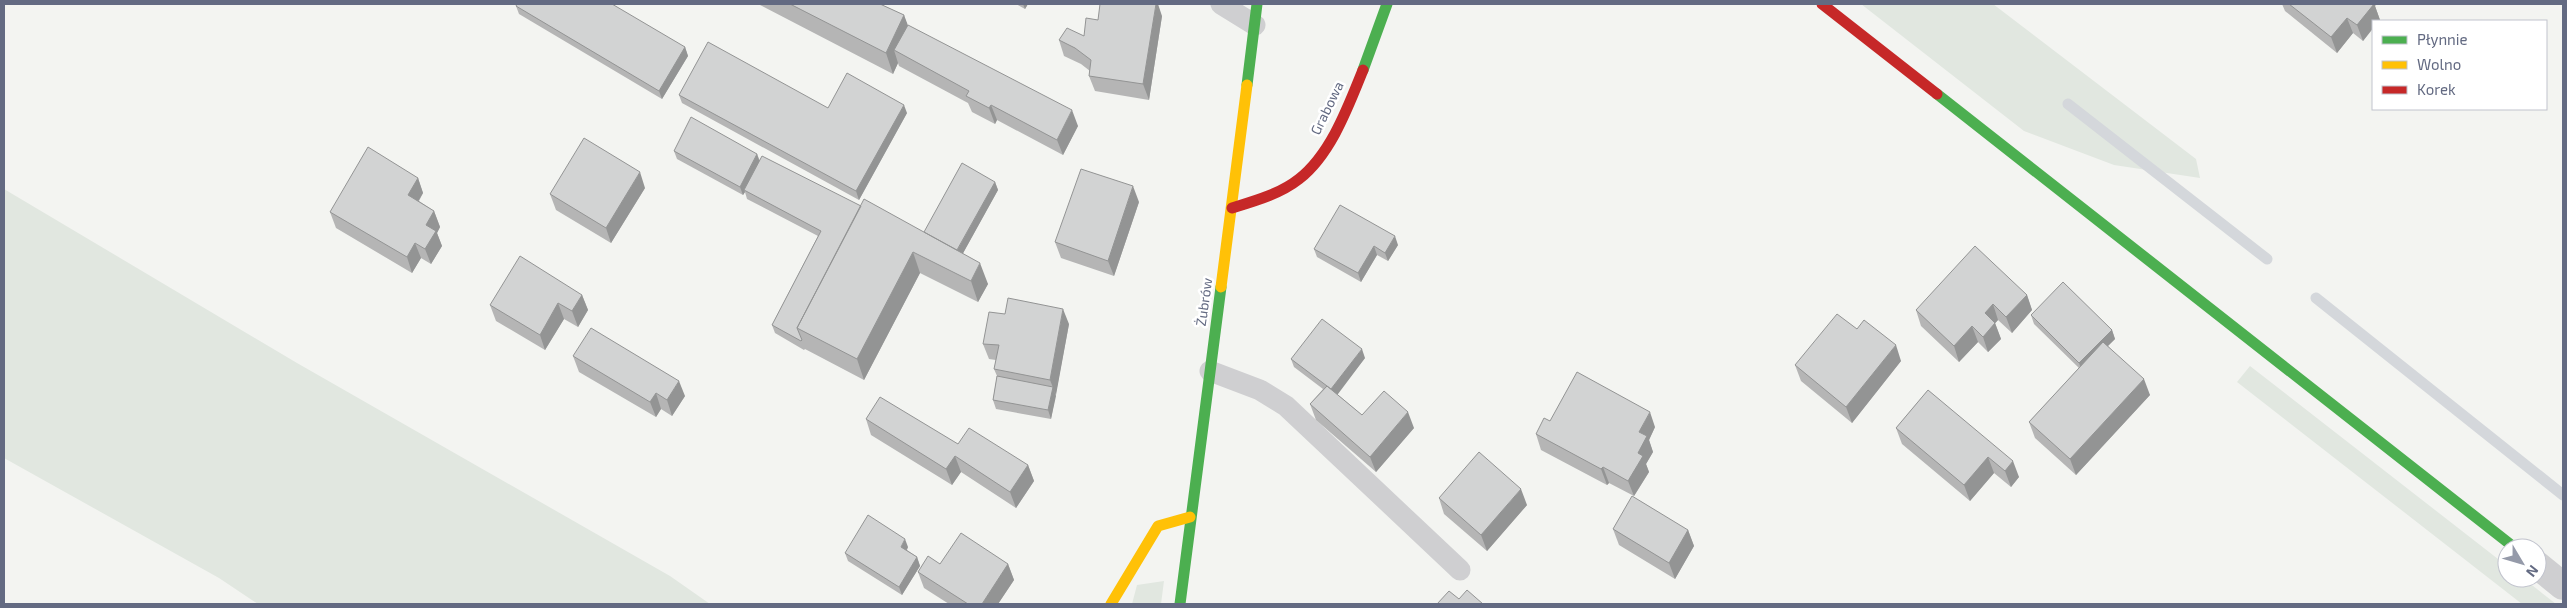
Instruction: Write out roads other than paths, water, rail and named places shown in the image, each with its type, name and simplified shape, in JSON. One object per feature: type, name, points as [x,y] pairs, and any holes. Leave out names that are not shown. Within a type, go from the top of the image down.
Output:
[{"type":"street","name":"Żubrów","points":[[1180,604],[1258,4]]},
{"type":"street","name":"Grabowa","points":[[1232,208],[1274,194],[1307,172],[1332,139],[1376,38],[1387,4]]},
{"type":"street","points":[[1822,4],[2502,538]]},
{"type":"street","points":[[1111,604],[1158,526],[1190,517]]},
{"type":"street","points":[[2547,573],[2563,586]]},
{"type":"lane","points":[[1221,4],[1255,25]]},
{"type":"lane","points":[[1210,371],[1260,390],[1286,406],[1460,570]]},
{"type":"waterway","points":[[2068,104],[2267,259]]},
{"type":"waterway","points":[[2316,298],[2563,495]]}]
